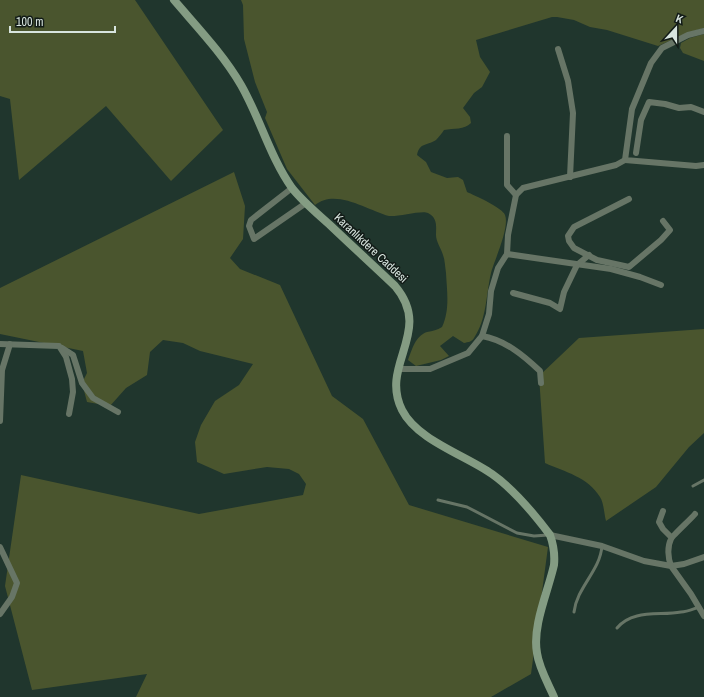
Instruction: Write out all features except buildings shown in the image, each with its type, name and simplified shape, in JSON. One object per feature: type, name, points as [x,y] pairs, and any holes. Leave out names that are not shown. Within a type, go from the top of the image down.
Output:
[{"type":"main road","name":"Karanlıkdere Caddesi","points":[[174,0],[216,49],[233,73],[251,103],[282,173],[292,188],[306,203],[395,286],[406,301],[409,310],[410,328],[398,369],[396,387],[398,398],[406,417],[415,427],[428,436],[485,469],[503,482],[550,535],[554,544],[554,560],[552,575],[537,628],[536,643],[539,664],[554,697]]},
{"type":"street","points":[[625,160],[632,109],[651,63],[662,48],[688,35],[704,31]]},
{"type":"street","points":[[558,49],[568,81],[573,113],[570,177]]},
{"type":"street","points":[[636,153],[641,120],[648,102],[665,104],[679,108],[691,107],[704,112]]},
{"type":"street","points":[[507,136],[507,185],[516,195]]},
{"type":"street","points":[[398,369],[430,369],[468,353],[482,336],[489,314],[491,291],[498,268],[507,254],[508,235],[516,195],[523,188],[616,166],[625,160],[696,166],[704,165]]},
{"type":"street","points":[[292,188],[251,220],[249,226],[254,239],[306,203]]},
{"type":"street","points":[[629,199],[574,227],[568,236],[569,241],[574,248],[597,260],[629,267],[661,240],[670,230],[663,221]]},
{"type":"street","points":[[507,254],[611,269],[640,277],[661,286]]},
{"type":"street","points":[[513,293],[550,303],[560,309],[564,292],[577,265],[589,255]]},
{"type":"street","points":[[482,336],[492,338],[522,354],[540,371],[541,383]]},
{"type":"street","points":[[0,344],[59,346],[73,356],[82,383],[93,398],[118,412]]},
{"type":"street","points":[[0,421],[2,370],[10,344]]},
{"type":"street","points":[[59,346],[66,357],[72,379],[73,392],[69,414]]},
{"type":"street","points":[[663,511],[659,522],[671,538]]},
{"type":"street","points":[[695,514],[671,538],[668,560],[704,616]]},
{"type":"street","points":[[550,535],[602,546],[644,561],[671,566],[684,564],[704,557]]},
{"type":"street","points":[[0,547],[17,583],[12,597],[0,614]]},
{"type":"lane","points":[[693,486],[704,480]]},
{"type":"lane","points":[[438,500],[467,507],[517,534],[534,536],[550,535]]},
{"type":"lane","points":[[574,612],[579,594],[598,563],[602,546]]},
{"type":"lane","points":[[617,628],[624,621],[636,615],[680,613],[699,607]]},
{"type":"green space","points":[[0,0],[135,0],[223,130],[171,181],[106,106],[19,180],[10,99],[0,96]]},
{"type":"green space","points":[[241,0],[704,0],[704,28],[690,32],[658,46],[607,30],[590,27],[574,20],[552,17],[476,40],[480,57],[490,72],[482,87],[474,93],[463,108],[470,117],[471,123],[462,128],[444,130],[436,140],[422,146],[417,155],[426,162],[431,172],[447,178],[458,177],[463,180],[467,192],[488,202],[503,212],[506,220],[504,235],[491,273],[484,315],[478,331],[473,339],[470,342],[464,343],[453,336],[440,346],[449,356],[441,360],[416,366],[408,360],[414,344],[423,334],[442,327],[445,321],[447,307],[445,261],[436,238],[435,220],[431,215],[425,212],[389,216],[342,199],[323,200],[315,205],[287,169],[265,118],[267,112],[255,82],[244,39],[243,5]]},
{"type":"green space","points":[[704,34],[704,61],[683,53],[680,48],[681,43],[690,38]]},
{"type":"green space","points":[[234,172],[245,206],[243,239],[230,258],[240,269],[280,285],[332,396],[363,419],[409,505],[548,547],[531,674],[491,697],[136,697],[147,674],[32,690],[5,586],[21,475],[199,514],[303,495],[306,484],[299,474],[289,469],[267,467],[224,474],[197,462],[195,442],[201,425],[215,401],[239,385],[253,364],[200,351],[183,343],[163,340],[150,352],[147,375],[126,388],[110,406],[87,402],[82,383],[87,373],[83,351],[0,334],[0,288]]},
{"type":"green space","points":[[704,329],[704,433],[689,447],[656,487],[606,521],[601,499],[595,490],[576,476],[545,463],[539,376],[579,338]]}]
